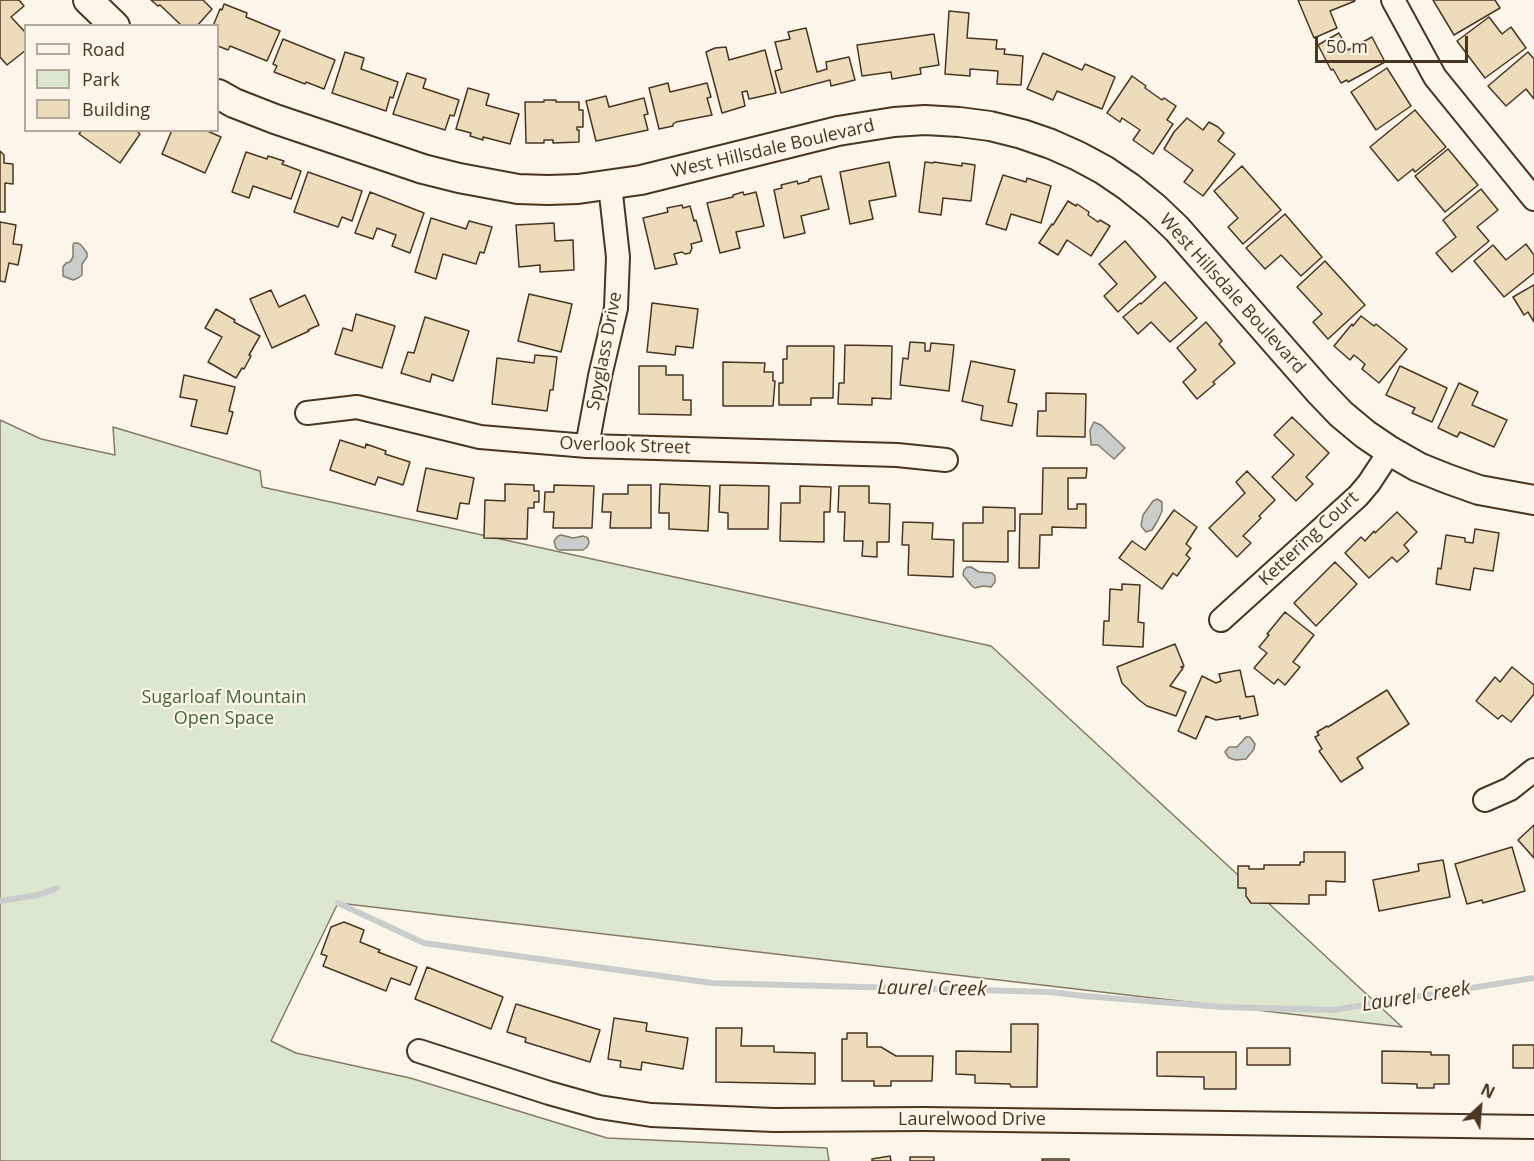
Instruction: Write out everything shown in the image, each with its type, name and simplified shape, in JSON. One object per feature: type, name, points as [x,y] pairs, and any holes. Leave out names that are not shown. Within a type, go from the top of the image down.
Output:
[{"type":"main road","points":[[88,0],[113,24]]},
{"type":"main road","name":"West Hillsdale Boulevard","points":[[219,95],[275,119],[423,169],[518,189],[578,189],[641,180],[838,131],[894,122],[925,120],[959,122],[990,126],[1022,134],[1078,156],[1104,170],[1155,208],[1177,229],[1326,399],[1365,434],[1390,452],[1448,479],[1479,490],[1534,500]]},
{"type":"street","points":[[1393,0],[1435,77],[1534,200]]},
{"type":"street","name":"Spyglass Drive","points":[[586,446],[616,308],[618,257],[610,185]]},
{"type":"street","name":"Overlook Street","points":[[307,413],[357,407],[480,437],[586,446],[897,455],[946,460]]},
{"type":"street","name":"Kettering Court","points":[[1221,620],[1358,496],[1390,452]]},
{"type":"street","points":[[1485,800],[1510,789],[1534,770]]},
{"type":"street","name":"Laurelwood Drive","points":[[419,1051],[559,1096],[599,1107],[651,1115],[774,1120],[924,1119],[1534,1127]]},
{"type":"green space","name":"Sugarloaf Mountain Open Space","points":[[0,420],[41,439],[115,455],[113,427],[260,471],[262,487],[991,646],[1402,1027],[338,903],[271,1041],[296,1053],[410,1078],[607,1138],[827,1148],[829,1161],[0,1161]]},
{"type":"shaded area","points":[[74,243],[81,245],[87,257],[82,264],[82,275],[73,280],[63,276],[63,267],[73,257]]},
{"type":"shaded area","points":[[1094,422],[1101,425],[1125,448],[1114,459],[1098,445],[1091,445],[1090,430]]},
{"type":"shaded area","points":[[1157,499],[1162,502],[1162,511],[1152,530],[1146,532],[1141,526],[1143,515]]},
{"type":"shaded area","points":[[561,535],[573,538],[583,536],[588,538],[589,543],[583,550],[559,550],[554,541]]},
{"type":"shaded area","points":[[967,567],[979,572],[992,573],[995,576],[995,582],[991,587],[975,588],[963,575]]},
{"type":"shaded area","points":[[1246,737],[1250,737],[1255,744],[1246,759],[1229,758],[1225,752],[1229,747],[1237,747]]},
{"type":"building","points":[[0,0],[19,0],[24,6],[11,17],[24,31],[24,52],[7,65],[0,57]]},
{"type":"building","points":[[151,0],[203,0],[212,9],[199,24],[180,24],[160,5],[158,6]]},
{"type":"building","points":[[1298,0],[1355,1],[1330,11],[1337,28],[1314,38]]},
{"type":"building","points":[[1433,0],[1495,0],[1500,8],[1454,35]]},
{"type":"building","points":[[224,4],[247,13],[246,17],[280,31],[267,61],[230,46],[228,50],[219,46],[219,24],[214,24],[220,9],[222,10]]},
{"type":"building","points":[[949,11],[969,13],[967,38],[997,40],[996,49],[1005,49],[1004,54],[1023,56],[1021,85],[997,84],[998,71],[970,69],[970,76],[945,74]]},
{"type":"building","points":[[1489,17],[1502,34],[1511,27],[1526,48],[1485,78],[1457,41]]},
{"type":"building","points":[[806,28],[817,72],[827,69],[826,62],[849,57],[855,80],[831,86],[830,80],[781,93],[775,71],[782,69],[775,42],[790,39],[788,32]]},
{"type":"building","points":[[1339,33],[1348,50],[1372,37],[1385,62],[1348,82],[1347,80],[1341,83],[1333,69],[1331,70],[1318,45]]},
{"type":"building","points":[[934,34],[939,65],[920,68],[921,74],[892,79],[891,72],[862,76],[857,45]]},
{"type":"building","points":[[283,39],[335,60],[324,89],[274,72],[277,66],[273,64]]},
{"type":"building","points":[[726,47],[729,60],[765,50],[776,93],[749,99],[747,91],[742,92],[745,106],[722,113],[706,52]]},
{"type":"building","points":[[345,52],[364,58],[361,69],[398,82],[386,111],[332,93]]},
{"type":"building","points":[[1528,52],[1534,59],[1534,99],[1526,89],[1506,106],[1488,86]]},
{"type":"building","points":[[1043,53],[1082,70],[1085,64],[1115,77],[1102,109],[1057,91],[1053,100],[1027,89]]},
{"type":"building","points":[[1387,68],[1411,106],[1376,130],[1351,92]]},
{"type":"building","points":[[407,73],[426,79],[423,88],[459,100],[454,116],[450,115],[445,130],[393,114]]},
{"type":"building","points":[[1132,76],[1162,100],[1164,98],[1176,106],[1167,120],[1173,124],[1153,154],[1133,140],[1140,130],[1122,118],[1120,122],[1107,113]]},
{"type":"building","points":[[668,83],[670,92],[707,83],[711,97],[707,98],[712,115],[676,122],[673,126],[659,129],[649,88]]},
{"type":"building","points":[[468,88],[489,94],[486,105],[519,114],[510,144],[483,137],[483,140],[470,136],[471,133],[456,129]]},
{"type":"building","points":[[606,96],[609,107],[644,98],[648,114],[644,115],[648,130],[596,141],[586,101]]},
{"type":"building","points":[[544,100],[579,102],[579,110],[583,110],[583,127],[577,127],[579,142],[553,143],[553,140],[544,140],[544,143],[526,143],[525,102],[544,102]]},
{"type":"building","points":[[1415,110],[1446,147],[1415,172],[1413,169],[1398,181],[1370,147]]},
{"type":"building","points":[[1187,118],[1203,130],[1209,122],[1218,127],[1224,133],[1218,141],[1235,154],[1203,196],[1184,182],[1193,170],[1164,149],[1174,132]]},
{"type":"building","points":[[80,132],[138,132],[140,134],[120,163],[79,134]]},
{"type":"building","points":[[171,132],[210,132],[221,137],[205,173],[162,154]]},
{"type":"building","points":[[1448,149],[1478,185],[1445,212],[1415,176]]},
{"type":"building","points":[[0,151],[4,155],[4,163],[13,164],[13,184],[5,183],[5,212],[0,212]]},
{"type":"building","points":[[246,152],[267,159],[268,156],[284,161],[282,164],[301,171],[291,199],[253,186],[249,198],[232,192]]},
{"type":"building","points":[[889,162],[896,196],[869,201],[873,219],[850,224],[840,172]]},
{"type":"building","points":[[925,162],[975,165],[971,201],[943,198],[941,215],[919,212]]},
{"type":"building","points":[[1242,166],[1281,210],[1243,244],[1228,227],[1238,218],[1214,191]]},
{"type":"building","points":[[308,172],[362,191],[352,221],[342,217],[338,227],[294,212]]},
{"type":"building","points":[[1003,175],[1026,182],[1027,178],[1051,186],[1041,223],[1011,214],[1006,230],[986,224]]},
{"type":"building","points":[[821,176],[829,209],[801,216],[805,233],[784,238],[774,190],[782,188],[781,185],[797,181],[798,184]]},
{"type":"building","points":[[1481,189],[1498,210],[1477,227],[1489,241],[1452,272],[1436,253],[1456,237],[1443,220]]},
{"type":"building","points":[[370,192],[424,213],[410,253],[392,246],[396,235],[377,228],[373,239],[355,233]]},
{"type":"building","points":[[743,192],[744,195],[756,192],[764,226],[736,232],[740,248],[720,253],[707,203],[733,197]]},
{"type":"building","points":[[1068,201],[1089,212],[1088,215],[1098,222],[1100,220],[1110,226],[1091,256],[1067,240],[1058,255],[1039,243]]},
{"type":"building","points":[[682,205],[683,208],[690,206],[702,241],[691,244],[690,253],[674,254],[677,264],[655,269],[643,218],[668,212],[667,208]]},
{"type":"building","points":[[1285,214],[1322,257],[1301,276],[1281,255],[1265,269],[1246,248]]},
{"type":"building","points":[[431,218],[466,229],[469,221],[492,227],[484,253],[480,252],[476,264],[443,254],[436,279],[415,272]]},
{"type":"building","points":[[0,222],[16,225],[13,244],[22,245],[18,265],[9,263],[5,282],[0,281]]},
{"type":"building","points":[[554,223],[555,241],[573,240],[574,270],[540,272],[540,265],[519,267],[516,225]]},
{"type":"building","points":[[1125,241],[1156,277],[1118,312],[1104,296],[1117,284],[1099,264]]},
{"type":"building","points":[[1526,244],[1534,255],[1534,273],[1504,297],[1474,261],[1493,245],[1506,260]]},
{"type":"building","points":[[1325,261],[1365,305],[1328,339],[1313,322],[1322,314],[1297,287]]},
{"type":"building","points":[[1165,282],[1197,318],[1170,342],[1151,322],[1138,334],[1123,317]]},
{"type":"building","points":[[1534,285],[1534,322],[1528,312],[1524,315],[1513,297]]},
{"type":"building","points":[[271,290],[279,307],[305,295],[319,325],[272,348],[250,299]]},
{"type":"building","points":[[529,294],[572,304],[561,352],[518,341]]},
{"type":"building","points":[[652,303],[698,309],[693,348],[676,346],[675,355],[647,352]]},
{"type":"building","points":[[216,309],[260,336],[244,369],[242,368],[236,378],[208,362],[222,337],[205,328]]},
{"type":"building","points":[[356,314],[395,326],[382,368],[335,354],[343,328],[352,331]]},
{"type":"building","points":[[1361,316],[1374,326],[1376,324],[1407,349],[1379,383],[1362,369],[1365,364],[1354,355],[1350,360],[1334,346]]},
{"type":"building","points":[[425,317],[469,331],[453,381],[432,374],[430,382],[401,373],[408,352],[414,353]]},
{"type":"building","points":[[1206,322],[1222,341],[1219,344],[1235,363],[1197,399],[1183,382],[1196,370],[1177,348]]},
{"type":"building","points":[[910,342],[925,343],[925,351],[930,351],[931,343],[954,345],[949,391],[900,385],[903,358],[908,359]]},
{"type":"building","points":[[845,345],[892,346],[891,399],[872,398],[872,405],[838,404],[839,383],[844,383]]},
{"type":"building","points":[[787,346],[834,346],[833,398],[811,398],[811,405],[779,405],[779,383],[783,383],[783,359],[787,359]]},
{"type":"building","points":[[535,355],[557,357],[553,390],[550,390],[547,411],[492,404],[497,358],[534,363]]},
{"type":"building","points":[[971,361],[1015,370],[1008,402],[1017,404],[1012,426],[981,420],[983,406],[962,401]]},
{"type":"building","points":[[723,362],[765,363],[764,372],[773,372],[773,381],[775,381],[773,406],[723,406]]},
{"type":"building","points":[[639,366],[666,366],[666,375],[683,375],[683,400],[691,400],[691,415],[639,414]]},
{"type":"building","points":[[1400,366],[1447,388],[1432,422],[1412,413],[1415,408],[1386,395]]},
{"type":"building","points":[[184,375],[235,387],[229,411],[233,412],[227,434],[191,426],[197,400],[180,397]]},
{"type":"building","points":[[1459,383],[1478,392],[1472,405],[1507,420],[1494,447],[1460,432],[1457,437],[1438,428]]},
{"type":"building","points":[[1046,393],[1086,394],[1085,437],[1037,436],[1038,411],[1046,411]]},
{"type":"building","points":[[1292,417],[1329,453],[1306,477],[1313,484],[1296,501],[1272,477],[1294,455],[1274,435]]},
{"type":"building","points":[[340,440],[365,448],[366,444],[386,451],[385,454],[410,462],[403,485],[378,477],[375,485],[330,470]]},
{"type":"building","points":[[426,468],[474,478],[469,504],[460,503],[457,519],[417,511]]},
{"type":"building","points":[[1043,468],[1087,468],[1086,478],[1068,478],[1068,509],[1077,509],[1077,504],[1086,504],[1086,528],[1052,527],[1052,535],[1040,535],[1039,568],[1019,568],[1020,514],[1042,514]]},
{"type":"building","points":[[1247,471],[1275,500],[1243,536],[1251,543],[1237,557],[1209,528],[1245,493],[1236,482]]},
{"type":"building","points":[[505,484],[534,485],[534,491],[539,491],[539,502],[534,502],[534,508],[528,508],[527,539],[484,538],[485,500],[505,501]]},
{"type":"building","points":[[660,484],[710,486],[708,531],[669,529],[669,513],[659,513]]},
{"type":"building","points":[[554,485],[594,486],[592,528],[553,528],[554,512],[544,512],[545,492],[554,492]]},
{"type":"building","points":[[628,485],[651,485],[651,528],[610,528],[611,512],[602,512],[603,494],[628,494]]},
{"type":"building","points":[[720,485],[769,486],[768,529],[728,529],[728,513],[719,512]]},
{"type":"building","points":[[800,486],[831,487],[830,512],[824,512],[824,542],[780,541],[781,503],[800,503]]},
{"type":"building","points":[[839,486],[869,486],[869,503],[890,504],[889,542],[877,542],[877,557],[862,556],[863,541],[844,541],[845,512],[838,512]]},
{"type":"building","points":[[983,507],[1015,508],[1015,531],[1008,531],[1008,562],[963,561],[963,523],[983,523]]},
{"type":"building","points":[[1174,510],[1197,527],[1186,544],[1191,548],[1186,555],[1190,558],[1177,576],[1173,573],[1162,589],[1119,558],[1132,541],[1145,550]]},
{"type":"building","points":[[1397,512],[1417,532],[1404,545],[1409,551],[1397,562],[1392,557],[1369,578],[1345,553],[1361,537],[1365,541]]},
{"type":"building","points":[[903,522],[933,523],[932,539],[954,540],[953,577],[908,575],[909,545],[902,545]]},
{"type":"building","points":[[1475,529],[1499,533],[1493,571],[1474,568],[1470,590],[1436,584],[1438,568],[1441,569],[1446,535],[1465,538],[1465,542],[1473,543]]},
{"type":"building","points":[[1335,562],[1357,584],[1316,626],[1294,603]]},
{"type":"building","points":[[1122,584],[1140,585],[1138,622],[1144,623],[1143,647],[1103,645],[1104,621],[1109,621],[1110,589],[1122,590]]},
{"type":"building","points":[[1285,612],[1314,635],[1293,662],[1300,667],[1285,685],[1278,679],[1274,684],[1254,668],[1267,653],[1259,647]]},
{"type":"building","points":[[1175,644],[1184,666],[1181,667],[1183,668],[1170,686],[1186,692],[1176,716],[1147,706],[1139,700],[1122,683],[1117,667]]},
{"type":"building","points":[[1512,667],[1534,685],[1534,694],[1511,722],[1502,715],[1498,719],[1476,701],[1495,677],[1500,682]]},
{"type":"building","points":[[1240,670],[1246,697],[1254,696],[1258,715],[1240,719],[1240,716],[1216,720],[1206,716],[1196,739],[1178,731],[1202,676],[1216,683],[1221,681],[1219,674]]},
{"type":"building","points":[[1387,690],[1409,724],[1357,758],[1363,768],[1341,782],[1319,751],[1322,749],[1315,737],[1319,735],[1317,732]]},
{"type":"building","points":[[1534,825],[1534,858],[1518,840]]},
{"type":"building","points":[[1512,847],[1525,891],[1483,903],[1482,900],[1467,904],[1455,864]]},
{"type":"building","points":[[1304,852],[1345,852],[1345,882],[1326,881],[1326,895],[1309,895],[1309,904],[1251,903],[1246,896],[1246,888],[1238,888],[1238,866],[1264,869],[1264,865],[1300,865],[1300,862],[1304,862]]},
{"type":"building","points":[[1443,860],[1450,897],[1379,911],[1373,880],[1419,871],[1418,864]]},
{"type":"building","points":[[344,922],[364,930],[360,942],[380,950],[378,952],[417,967],[410,985],[391,978],[386,991],[323,966],[327,956],[321,954],[331,927]]},
{"type":"building","points":[[427,967],[503,997],[491,1029],[415,999]]},
{"type":"building","points":[[516,1004],[600,1030],[590,1062],[525,1042],[526,1038],[507,1032]]},
{"type":"building","points":[[614,1018],[647,1023],[646,1031],[688,1038],[683,1069],[642,1062],[641,1070],[620,1067],[621,1061],[608,1059]]},
{"type":"building","points":[[1011,1024],[1038,1024],[1037,1087],[975,1083],[975,1075],[956,1074],[956,1051],[1011,1052]]},
{"type":"building","points":[[716,1028],[742,1028],[741,1046],[774,1046],[774,1052],[815,1053],[815,1084],[716,1082]]},
{"type":"building","points":[[847,1033],[867,1033],[867,1047],[881,1047],[896,1056],[933,1056],[932,1081],[891,1081],[891,1086],[874,1086],[874,1081],[842,1081],[842,1039],[847,1039]]},
{"type":"building","points":[[1513,1045],[1534,1045],[1534,1068],[1513,1068]]},
{"type":"building","points":[[1247,1048],[1290,1048],[1290,1065],[1247,1065]]},
{"type":"building","points":[[1382,1051],[1431,1052],[1431,1055],[1449,1055],[1449,1084],[1434,1084],[1434,1088],[1417,1088],[1417,1084],[1382,1083]]},
{"type":"building","points":[[1157,1052],[1236,1052],[1236,1089],[1204,1089],[1204,1077],[1157,1076]]},
{"type":"building","points":[[890,1156],[891,1161],[872,1161],[872,1159]]},
{"type":"building","points":[[910,1157],[934,1157],[934,1161],[910,1161]]},
{"type":"building","points":[[1042,1159],[1069,1159],[1069,1161],[1042,1161]]},
{"type":"waterway","name":"Laurel Creek","points":[[0,901],[38,895],[57,888]]},
{"type":"waterway","name":"Laurel Creek","points":[[338,903],[424,943],[712,983],[1050,992],[1222,1007],[1333,1010],[1534,978]]}]
